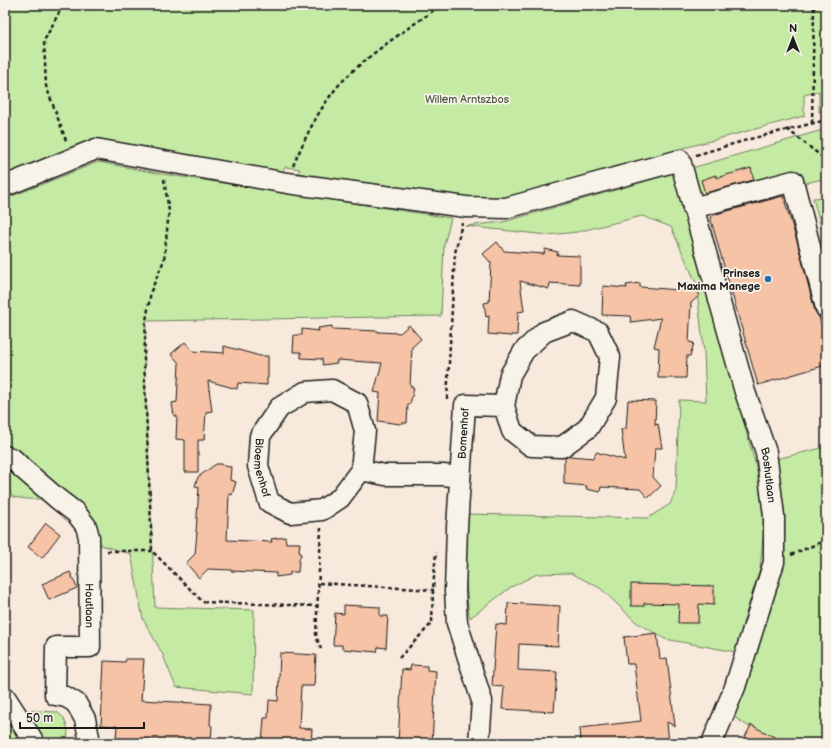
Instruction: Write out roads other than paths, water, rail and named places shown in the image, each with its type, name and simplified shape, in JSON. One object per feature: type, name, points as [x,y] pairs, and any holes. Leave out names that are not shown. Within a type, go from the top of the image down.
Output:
[{"type":"lane","name":"Boshutlaan","points":[[5,186],[96,148],[286,184],[466,207],[506,208],[680,160],[745,392],[766,452],[774,516],[774,562],[735,687],[712,743]]},
{"type":"lane","points":[[694,208],[793,181],[826,308]]},
{"type":"lane","points":[[572,321],[598,332],[610,357],[606,398],[588,428],[562,447],[531,446],[512,431],[504,406],[510,375],[524,351],[544,332],[572,321]]},
{"type":"lane","name":"Bloemenhof","points":[[332,390],[357,403],[365,431],[361,470],[340,498],[322,510],[290,513],[269,502],[258,466],[260,436],[279,408],[305,392],[332,390]]},
{"type":"lane","name":"Bomenhof","points":[[452,476],[465,405],[504,406]]},
{"type":"lane","name":"Houtlaan","points":[[5,456],[13,459],[76,513],[86,526],[89,537],[90,647],[56,647],[56,695],[66,697],[76,703],[85,719],[89,743]]},
{"type":"lane","points":[[361,470],[385,475],[452,476],[457,527],[455,591],[458,623],[482,701],[479,743]]},
{"type":"lane","points":[[5,697],[32,739],[33,743]]},
{"type":"place","name":"Prinses Maxima Manege","points":[[768,279]]},
{"type":"park label","name":"Willem Arntszbos","points":[[467,99]]}]
